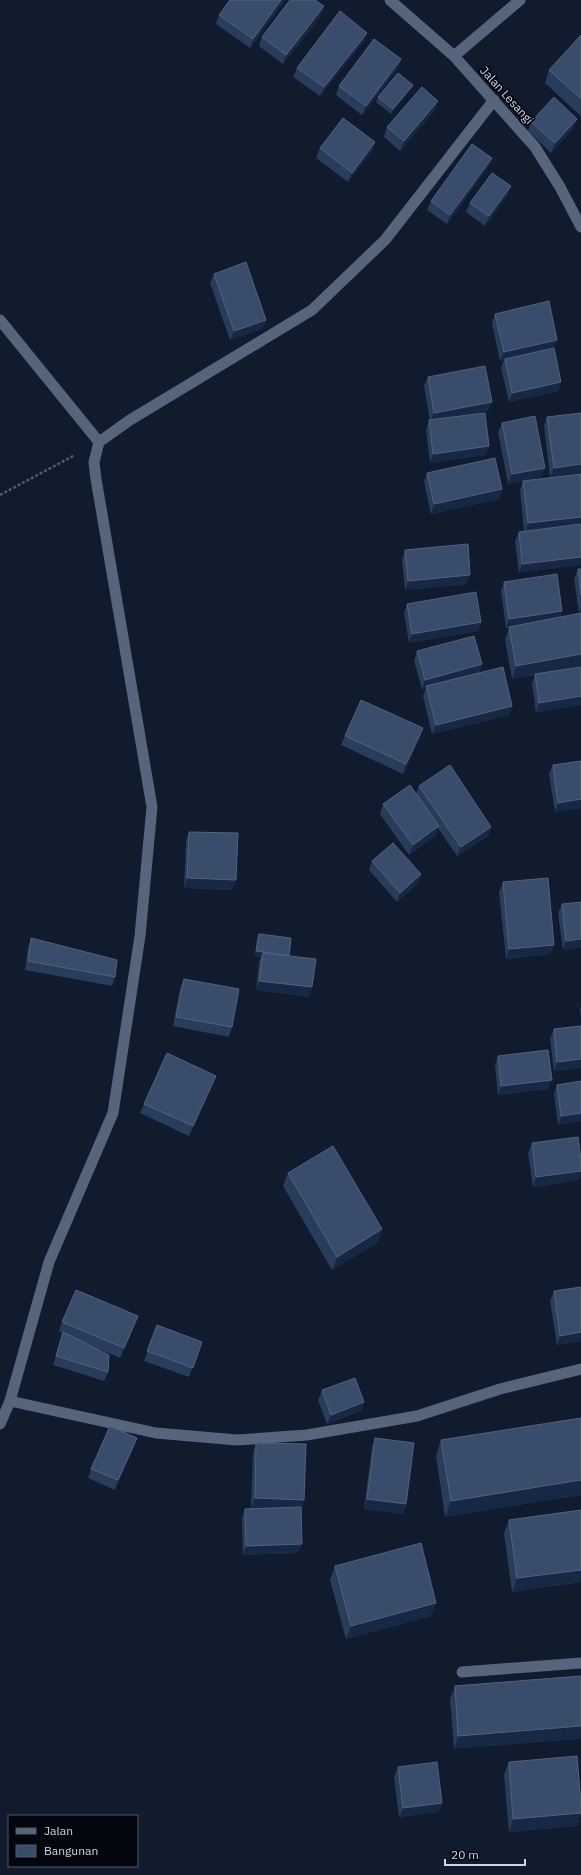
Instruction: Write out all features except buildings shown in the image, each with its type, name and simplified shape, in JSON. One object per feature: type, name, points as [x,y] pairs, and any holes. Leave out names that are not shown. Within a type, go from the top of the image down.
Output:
[{"type":"street","name":"Jalan Lesangi","points":[[390,0],[454,56],[535,147],[560,187],[581,227]]},
{"type":"street","points":[[454,56],[520,0]]},
{"type":"street","points":[[0,1424],[10,1401],[49,1262],[113,1113],[140,936],[152,807],[96,479],[94,462],[99,442],[130,420],[312,310],[385,240],[494,100]]},
{"type":"street","points":[[0,320],[99,442]]},
{"type":"street","points":[[10,1401],[156,1433],[238,1440],[307,1435],[416,1416],[500,1389],[581,1370]]},
{"type":"street","points":[[462,1672],[581,1663]]},
{"type":"path","points":[[0,495],[99,442]]}]
